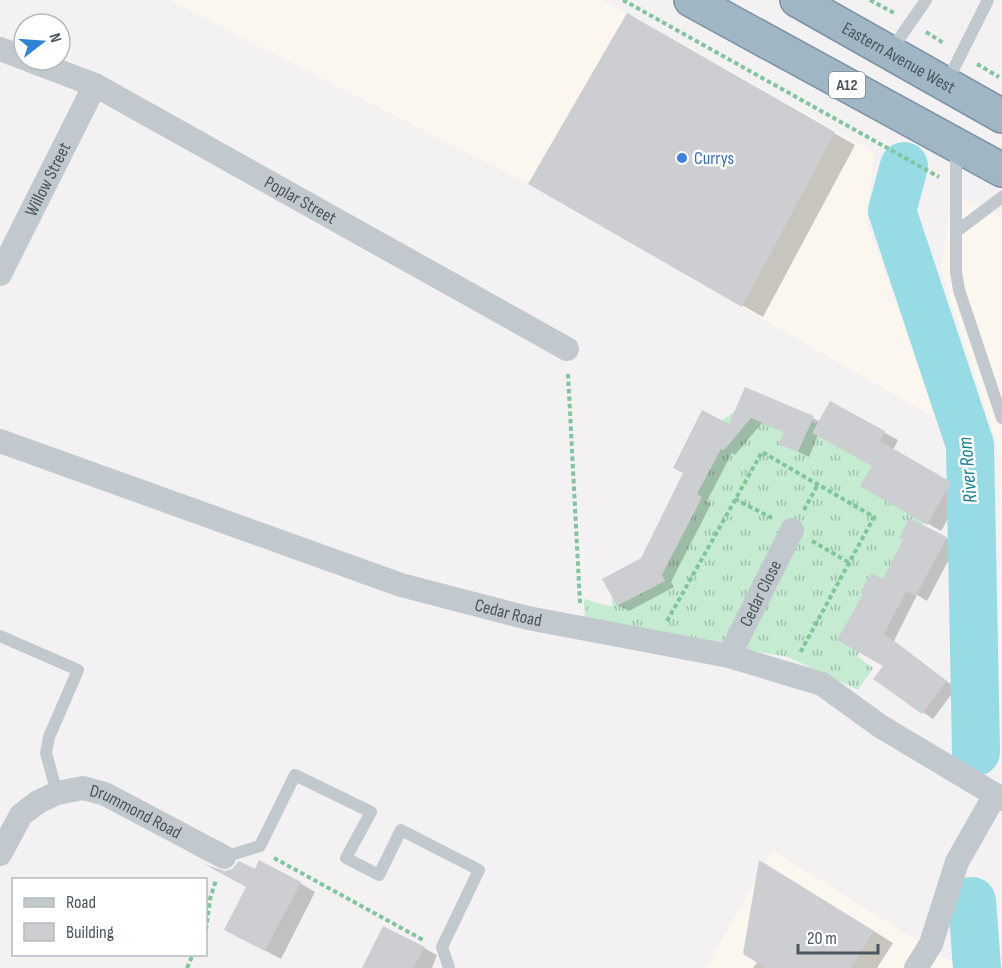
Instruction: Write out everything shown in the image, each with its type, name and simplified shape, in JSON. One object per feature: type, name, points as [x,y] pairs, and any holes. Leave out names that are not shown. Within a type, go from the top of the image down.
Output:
[{"type":"highway","name":"A12","points":[[691,0],[1002,170]]},
{"type":"highway","name":"Eastern Avenue West","points":[[797,0],[1002,116]]},
{"type":"street","name":"Poplar Street","points":[[61,72],[95,85],[567,349]]},
{"type":"street","name":"Willow Street","points":[[0,274],[95,85]]},
{"type":"street","name":"Cedar Road","points":[[0,441],[402,585],[528,618],[729,656],[822,684],[879,726],[999,797]]},
{"type":"street","name":"Cedar Close","points":[[729,656],[792,530]]},
{"type":"street","name":"Drummond Road","points":[[0,854],[21,815],[38,802],[57,794],[83,788],[105,794],[224,857]]},
{"type":"street","points":[[916,968],[931,944],[957,861],[999,797]]},
{"type":"lane","points":[[889,53],[926,0]]},
{"type":"lane","points":[[946,85],[988,0]]},
{"type":"lane","points":[[956,144],[956,272],[959,290],[1002,418]]},
{"type":"lane","points":[[957,231],[1002,197]]},
{"type":"lane","points":[[0,636],[78,670],[49,737],[46,753],[57,794]]},
{"type":"lane","points":[[224,857],[260,846],[295,775],[370,812],[346,858],[379,875],[401,830],[479,870],[442,947],[449,968]]},
{"type":"path","points":[[622,0],[956,186]]},
{"type":"path","points":[[870,0],[910,22]]},
{"type":"path","points":[[567,349],[581,628]]},
{"type":"path","points":[[260,846],[265,854],[443,950]]},
{"type":"path","points":[[207,922],[210,899],[224,857]]},
{"type":"shaded area","points":[[169,0],[602,0],[627,13],[874,152],[866,221],[942,422],[528,184]]},
{"type":"shaded area","points":[[952,192],[1002,218],[1002,621],[1000,453],[941,270]]},
{"type":"shaded area","points":[[772,850],[961,968],[706,968]]},
{"type":"green space","points":[[741,407],[843,429],[930,495],[913,568],[857,656],[873,668],[858,690],[788,657],[585,622],[584,599],[612,607],[612,590],[664,542],[702,434]]},
{"type":"building","name":"Currys","points":[[627,13],[835,132],[742,307],[528,184]]},
{"type":"building","points":[[745,387],[814,416],[798,452],[778,444],[784,432],[751,418],[724,450],[721,449],[697,494],[702,497],[662,575],[665,581],[617,606],[602,579],[641,558],[683,473],[673,468],[702,410],[729,424]]},
{"type":"building","points":[[830,401],[885,431],[880,441],[951,482],[927,525],[860,486],[872,466],[812,433]]},
{"type":"building","points":[[909,518],[947,537],[916,596],[906,591],[884,634],[947,681],[922,714],[873,679],[883,666],[837,640],[863,594],[860,593],[871,573],[883,579],[903,540],[899,538]]},
{"type":"building","points":[[259,860],[301,882],[265,951],[224,930],[246,887],[204,864],[225,871],[232,869],[239,861],[255,869]]},
{"type":"building","points":[[759,860],[874,931],[851,968],[766,968],[743,954]]},
{"type":"building","points":[[383,926],[425,947],[413,968],[362,968]]},
{"type":"waterway","name":"River Rom","points":[[904,166],[892,211],[970,445],[976,752]]},
{"type":"waterway","name":"River Rom","points":[[972,901],[977,968]]},
{"type":"place","name":"Currys","points":[[682,158]]}]
